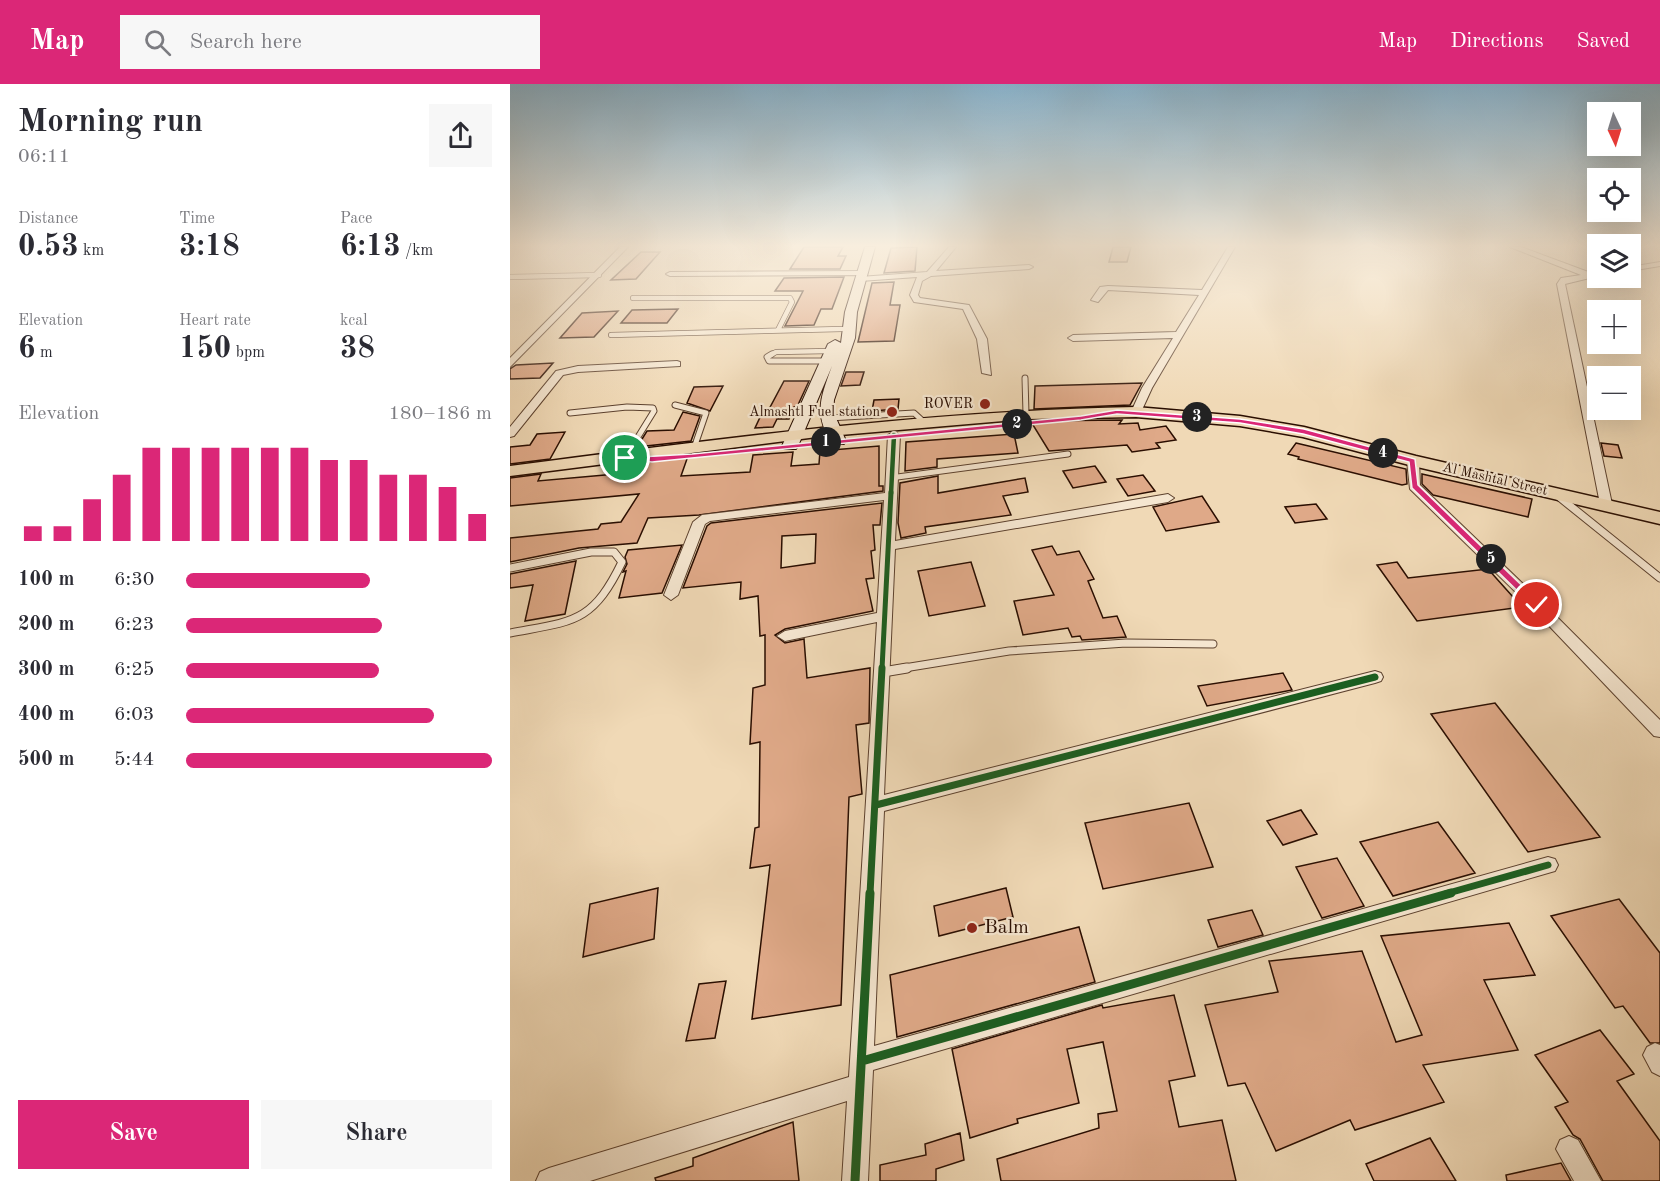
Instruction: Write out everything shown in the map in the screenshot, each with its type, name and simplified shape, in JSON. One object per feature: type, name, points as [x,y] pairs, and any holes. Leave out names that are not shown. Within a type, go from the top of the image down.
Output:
[{"type":"main road","points":[[834,430],[826,411],[827,400],[849,338],[855,298]]},
{"type":"main road","points":[[792,440],[828,356],[851,312]]},
{"type":"main road","name":"Al Mashtal Street","points":[[625,458],[652,459],[792,440],[834,430],[1026,414],[1136,411],[1240,421],[1304,432],[1413,461],[1660,518]]},
{"type":"main road","name":"Al Mashtal Street","points":[[834,430],[894,435],[1081,418],[1117,412]]},
{"type":"main road","name":"Al Mashtal Street","points":[[510,471],[694,448],[792,440]]},
{"type":"street","points":[[510,364],[576,298]]},
{"type":"street","points":[[916,298],[966,307],[982,339],[987,373]]},
{"type":"street","points":[[1136,411],[1147,388],[1201,298]]},
{"type":"street","points":[[1564,298],[1606,504]]},
{"type":"street","points":[[1073,338],[1179,335]]},
{"type":"street","points":[[510,434],[560,373],[578,369],[677,363]]},
{"type":"street","points":[[855,1181],[883,672],[889,546],[889,487],[894,435]]},
{"type":"street","points":[[1413,461],[1414,486],[1537,605],[1660,731]]},
{"type":"street","points":[[671,595],[699,522],[707,518],[889,487]]},
{"type":"street","points":[[889,546],[1168,498]]},
{"type":"street","points":[[785,636],[885,616]]},
{"type":"street","points":[[876,805],[1376,677]]},
{"type":"street","points":[[549,1181],[862,1073],[1548,865]]},
{"type":"street","points":[[1569,1149],[1588,1181]]},
{"type":"lane","points":[[778,330],[792,302],[790,298]]},
{"type":"lane","points":[[611,334],[842,329]]},
{"type":"lane","points":[[776,352],[828,356],[777,363],[769,361],[767,357],[776,352]]},
{"type":"lane","points":[[1025,378],[1026,414]]},
{"type":"lane","points":[[675,405],[706,413],[702,431],[694,448]]},
{"type":"lane","points":[[570,413],[627,407],[653,408],[654,411],[625,458]]},
{"type":"lane","points":[[889,487],[1068,454]]},
{"type":"lane","points":[[1554,492],[1660,578]]},
{"type":"lane","points":[[510,568],[591,552],[614,552],[622,562],[610,589],[593,610],[574,620],[510,633]]},
{"type":"lane","points":[[883,672],[1009,651],[1126,643],[1213,644]]},
{"type":"building","points":[[799,298],[836,298],[832,309],[821,309],[814,325],[785,326]]},
{"type":"building","points":[[868,298],[891,298],[890,305],[900,305],[894,341],[858,342]]},
{"type":"building","points":[[678,309],[667,323],[621,323],[632,310]]},
{"type":"building","points":[[618,311],[594,337],[560,338],[582,313]]},
{"type":"building","points":[[553,363],[540,378],[510,379],[510,369],[516,365]]},
{"type":"building","points":[[846,372],[864,372],[860,385],[841,386]]},
{"type":"building","points":[[784,381],[809,381],[789,419],[777,419],[773,427],[755,428],[763,411],[768,411]]},
{"type":"building","points":[[1142,383],[1130,405],[1034,409],[1035,386]]},
{"type":"building","points":[[723,386],[710,411],[687,403],[694,387]]},
{"type":"building","points":[[899,399],[898,409],[872,411],[874,400]]},
{"type":"building","points":[[683,412],[700,416],[691,441],[637,447],[647,431],[674,430]]},
{"type":"building","points":[[1122,420],[1119,424],[1138,423],[1140,430],[1166,426],[1176,440],[1156,443],[1160,448],[1132,452],[1127,445],[1049,451],[1033,425],[1033,421]]},
{"type":"building","points":[[565,432],[550,459],[510,464],[510,447],[530,445],[537,434]]},
{"type":"building","points":[[1014,434],[1018,453],[937,459],[937,467],[905,471],[906,442]]},
{"type":"building","points":[[1296,443],[1406,469],[1407,484],[1402,485],[1298,459],[1299,457],[1288,454]]},
{"type":"building","points":[[1601,443],[1618,445],[1622,458],[1604,456]]},
{"type":"building","points":[[879,446],[879,486],[883,486],[883,491],[699,515],[648,518],[637,543],[579,548],[510,562],[510,538],[598,529],[601,524],[621,522],[639,494],[510,506],[510,478],[541,474],[538,481],[616,474],[622,464],[688,456],[681,476],[750,472],[753,455],[793,452],[791,466],[819,464],[820,451]]},
{"type":"building","points":[[1095,466],[1106,482],[1073,488],[1063,471]]},
{"type":"building","points":[[1422,474],[1532,499],[1528,517],[1433,495],[1422,484]]},
{"type":"building","points":[[1143,475],[1155,491],[1128,496],[1117,479]]},
{"type":"building","points":[[938,476],[938,493],[1025,478],[1028,492],[1003,496],[1011,515],[925,527],[926,533],[901,538],[898,523],[900,483]]},
{"type":"building","points":[[1202,496],[1219,522],[1166,531],[1153,507]]},
{"type":"building","points":[[882,503],[880,525],[873,525],[875,550],[871,551],[874,578],[866,579],[873,611],[785,629],[775,635],[785,643],[804,639],[807,678],[870,668],[869,723],[856,725],[862,794],[849,797],[841,1005],[752,1019],[770,865],[750,868],[755,828],[759,827],[760,742],[750,744],[753,688],[765,685],[765,635],[760,636],[758,596],[740,599],[741,582],[683,588],[707,526],[711,523]],"holes":[[[816,534],[815,563],[781,568],[782,536]]]},
{"type":"building","points":[[1316,504],[1327,519],[1295,523],[1285,507]]},
{"type":"building","points":[[682,545],[662,593],[619,598],[626,571],[623,572],[627,564],[625,557],[628,550]]},
{"type":"building","points":[[1052,546],[1057,555],[1079,551],[1094,579],[1088,581],[1103,618],[1117,616],[1126,637],[1082,640],[1080,636],[1072,637],[1068,628],[1023,635],[1014,601],[1054,595],[1032,550]]},
{"type":"building","points":[[576,561],[565,614],[525,621],[533,585],[510,588],[510,574]]},
{"type":"building","points":[[971,562],[985,606],[929,616],[918,571]]},
{"type":"building","points":[[1397,562],[1408,578],[1488,569],[1522,607],[1417,621],[1377,565]]},
{"type":"building","points":[[1283,673],[1292,690],[1207,706],[1198,686]]},
{"type":"building","points":[[1495,703],[1600,837],[1528,852],[1431,714]]},
{"type":"building","points":[[1189,803],[1213,867],[1103,889],[1085,823]]},
{"type":"building","points":[[1301,810],[1317,834],[1283,845],[1267,821]]},
{"type":"building","points":[[1438,822],[1475,873],[1393,896],[1360,842]]},
{"type":"building","points":[[1337,858],[1364,906],[1322,918],[1296,867]]},
{"type":"building","points":[[658,888],[654,939],[583,957],[590,904]]},
{"type":"building","points":[[1006,888],[1013,917],[939,936],[934,906]]},
{"type":"building","points":[[1619,899],[1660,953],[1660,1043],[1650,1043],[1623,1006],[1615,1008],[1551,916]]},
{"type":"building","points":[[1252,910],[1263,935],[1218,947],[1208,920]]},
{"type":"building","points":[[1509,923],[1535,975],[1484,980],[1518,1050],[1423,1065],[1444,1102],[1355,1130],[1350,1120],[1276,1151],[1245,1083],[1228,1086],[1205,1005],[1278,992],[1269,961],[1362,951],[1396,1042],[1422,1035],[1381,936]]},
{"type":"building","points":[[1079,927],[1095,982],[897,1037],[890,975]]},
{"type":"building","points":[[726,981],[715,1038],[686,1041],[699,984]]},
{"type":"building","points":[[1174,995],[1195,1076],[1169,1081],[1179,1127],[1222,1120],[1236,1181],[1001,1181],[997,1159],[1099,1128],[1098,1114],[1117,1111],[1103,1042],[1067,1049],[1079,1103],[1017,1119],[1018,1123],[970,1138],[952,1049],[1102,1005],[1103,1008]]},
{"type":"building","points":[[1600,1030],[1634,1074],[1617,1081],[1660,1141],[1660,1181],[1603,1181],[1580,1139],[1573,1135],[1555,1107],[1568,1102],[1535,1055]]},
{"type":"building","points":[[793,1122],[799,1181],[656,1181],[655,1178],[693,1166],[693,1158]]},
{"type":"building","points":[[960,1133],[964,1160],[936,1169],[936,1181],[880,1181],[880,1165],[926,1155],[925,1144]]},
{"type":"building","points":[[1430,1138],[1456,1181],[1374,1181],[1366,1164]]},
{"type":"building","points":[[1561,1163],[1571,1181],[1507,1181],[1506,1175]]},
{"type":"cycle path","points":[[855,1181],[894,435]]},
{"type":"cycle path","points":[[876,805],[1375,677]]},
{"type":"cycle path","points":[[862,1061],[1548,865]]},
{"type":"place","name":"ROVER","points":[[985,404]]},
{"type":"place","name":"Almashtl Fuel station","points":[[892,412]]},
{"type":"place","name":"Balm","points":[[972,928]]},
{"type":"route","points":[[625,458],[652,459],[692,456],[1081,418],[1117,412],[1136,411],[1240,421],[1304,432],[1413,461],[1414,486],[1537,605]]}]
